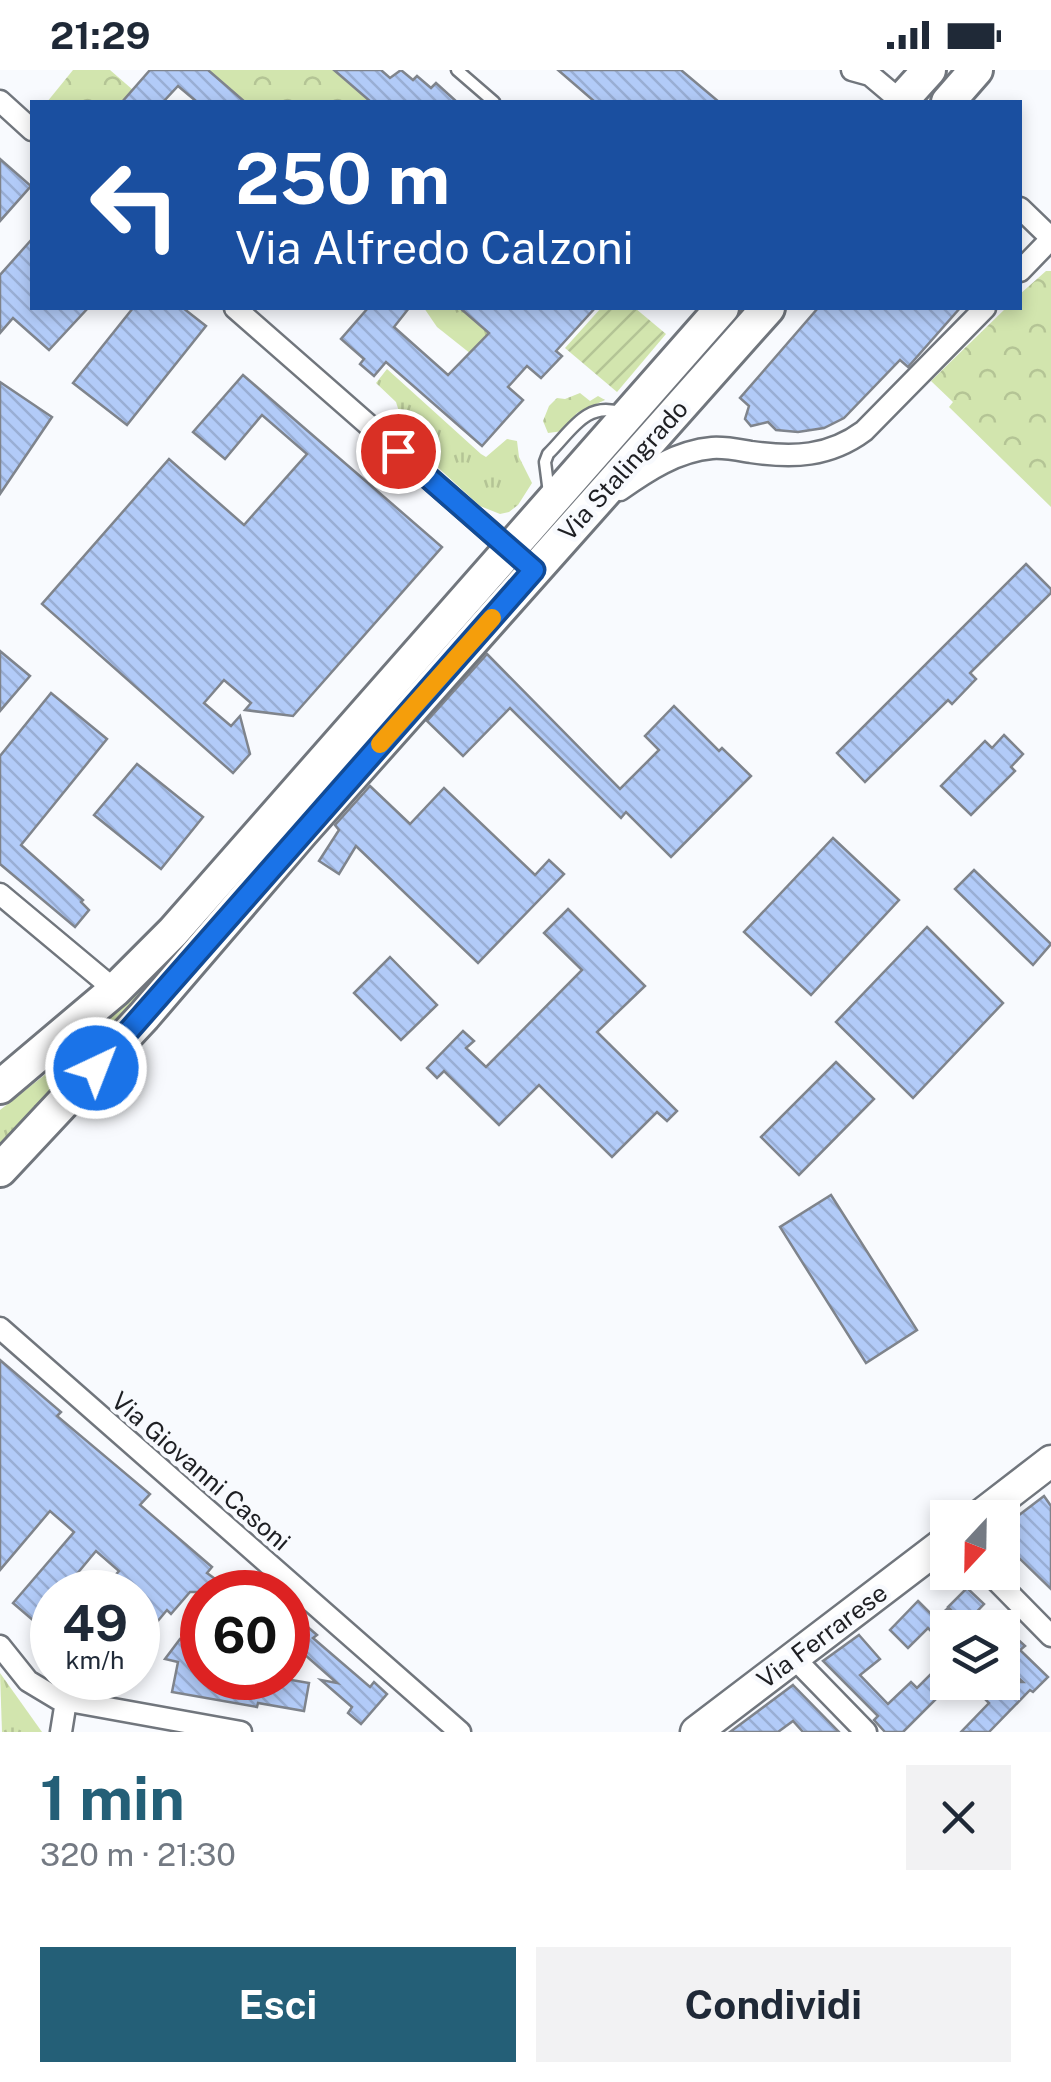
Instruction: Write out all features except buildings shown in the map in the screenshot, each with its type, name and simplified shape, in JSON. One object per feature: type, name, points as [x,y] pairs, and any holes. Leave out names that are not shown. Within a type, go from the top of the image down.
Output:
[{"type":"main road","points":[[903,100],[928,70]]},
{"type":"main road","points":[[950,100],[976,70]]},
{"type":"main road","name":"Via Stalingrado","points":[[0,1170],[144,1016],[522,560],[550,502],[720,310]]},
{"type":"main road","name":"Via Stalingrado","points":[[0,1087],[116,990],[522,560],[581,518],[766,310]]},
{"type":"main road","points":[[1001,1500],[1051,1461]]},
{"type":"main road","name":"Via Ferrarese","points":[[696,1732],[930,1554]]},
{"type":"street","points":[[864,72],[899,100]]},
{"type":"street","points":[[0,101],[30,128]]},
{"type":"street","points":[[1022,210],[1051,238],[1022,269]]},
{"type":"street","points":[[237,310],[522,560]]},
{"type":"street","points":[[581,518],[636,478],[690,452],[716,448],[780,456],[807,455],[849,442],[888,408],[983,310]]},
{"type":"street","points":[[0,894],[116,990]]},
{"type":"street","name":"Via Giovanni Casoni","points":[[0,1328],[455,1729]]},
{"type":"street","points":[[1006,1590],[1051,1636]]},
{"type":"street","points":[[0,1646],[35,1687],[66,1702],[240,1732]]},
{"type":"street","points":[[794,1658],[866,1732]]},
{"type":"street","points":[[61,1732],[66,1702]]},
{"type":"lane","points":[[457,70],[492,100]]},
{"type":"green space","points":[[73,70],[110,70],[133,90],[124,100],[49,100]]},
{"type":"green space","points":[[208,70],[334,70],[369,100],[243,100]]},
{"type":"green space","points":[[1051,271],[1051,507],[949,407],[953,402],[931,381],[1004,310],[1022,310],[1022,292]]},
{"type":"green space","points":[[425,310],[462,310],[489,333],[471,354],[437,327]]},
{"type":"green space","points":[[599,310],[637,310],[666,334],[617,392],[565,348]]},
{"type":"green space","points":[[387,369],[486,457],[507,439],[517,441],[519,457],[532,483],[518,505],[500,514],[480,506],[408,440],[396,402],[376,383]]},
{"type":"green space","points":[[580,393],[590,401],[598,396],[605,400],[577,413],[563,431],[548,433],[543,421],[549,406],[557,398]]},
{"type":"green space","points":[[382,728],[0,1152],[0,1110],[74,1052],[164,967]]},
{"type":"green space","points":[[0,1673],[42,1732],[2,1732]]},
{"type":"slow traffic","points":[[380,744],[492,618]]},
{"type":"route","points":[[96,1068],[534,570],[398,451]]}]
